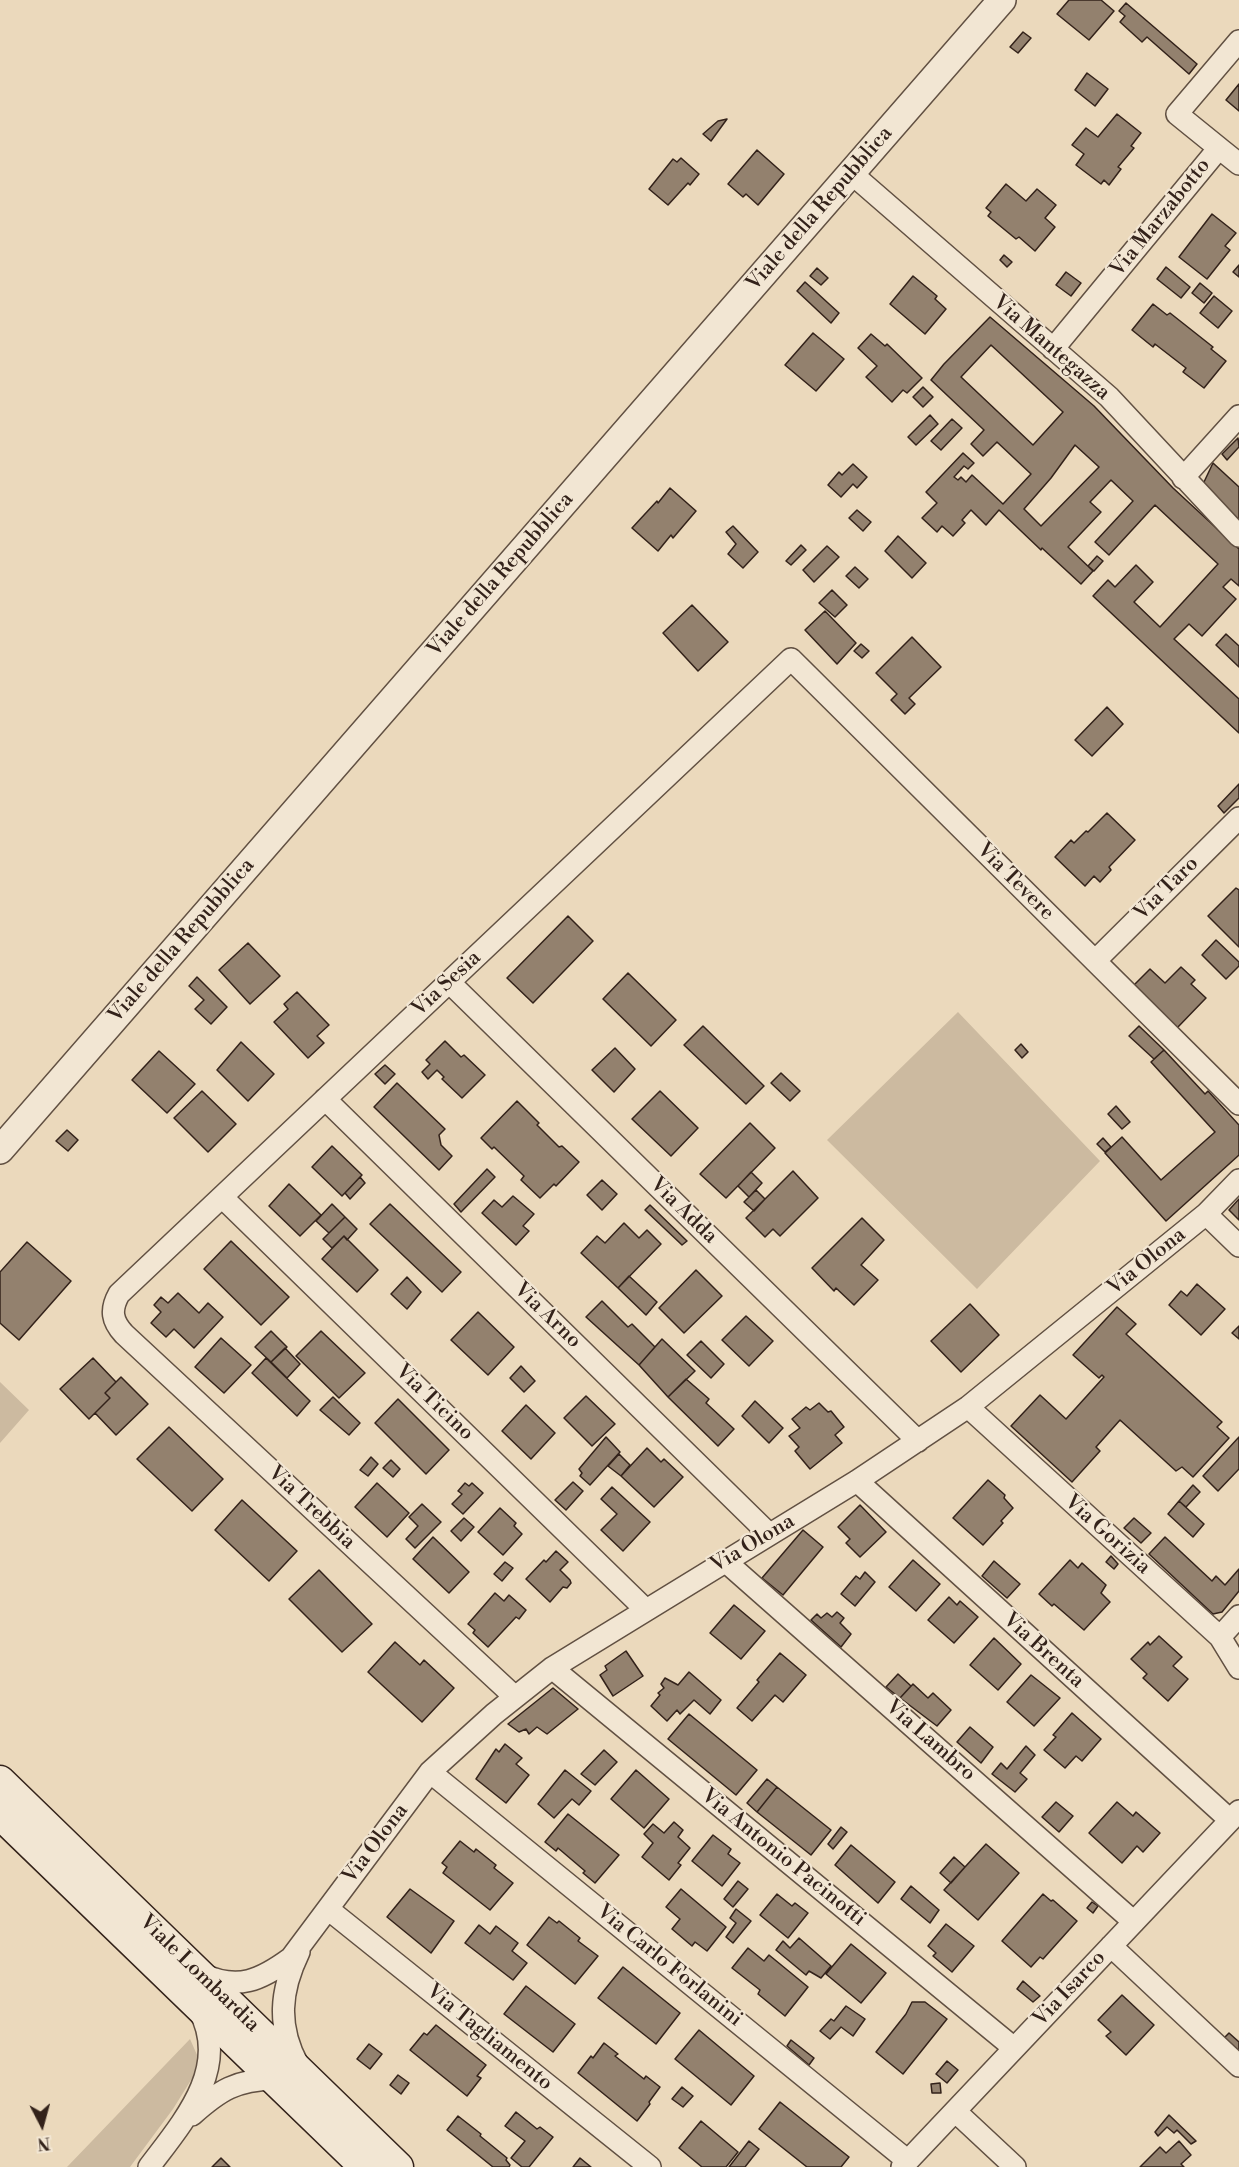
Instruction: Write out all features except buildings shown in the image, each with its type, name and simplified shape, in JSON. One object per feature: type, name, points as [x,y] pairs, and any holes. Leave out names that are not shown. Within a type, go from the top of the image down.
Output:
[{"type":"main road","name":"Viale Lombardia","points":[[0,1781],[398,2167]]},
{"type":"main road","name":"Viale Lombardia","points":[[0,1814],[365,2167]]},
{"type":"street","name":"Viale della Repubblica","points":[[0,1150],[1002,0]]},
{"type":"street","name":"Via Marzabotto","points":[[1053,349],[1219,148],[1177,114],[1239,41]]},
{"type":"street","points":[[1219,148],[1239,164]]},
{"type":"street","name":"Via Mantegazza","points":[[851,173],[1108,397],[1239,536]]},
{"type":"street","points":[[1183,478],[1239,416]]},
{"type":"street","name":"Via Tevere","points":[[791,659],[1239,1104]]},
{"type":"street","name":"Via Sesia","points":[[112,1315],[119,1294],[791,659]]},
{"type":"street","name":"Via Taro","points":[[1095,961],[1239,818]]},
{"type":"street","name":"Via Adda","points":[[449,982],[918,1441]]},
{"type":"street","name":"Via Arno","points":[[325,1099],[769,1534]]},
{"type":"street","name":"Via Olona","points":[[196,1971],[228,1983],[243,1983],[260,1977],[291,1958],[430,1772],[515,1697],[552,1668],[857,1481],[968,1407],[1206,1215],[1239,1180]]},
{"type":"street","name":"Via Ticino","points":[[222,1197],[646,1610]]},
{"type":"street","points":[[1206,1215],[1239,1246]]},
{"type":"street","name":"Via Trebbia","points":[[112,1315],[117,1327],[124,1334],[515,1697]]},
{"type":"street","name":"Via Gorizia","points":[[968,1407],[1220,1637],[1239,1668]]},
{"type":"street","name":"Via Brenta","points":[[857,1481],[1235,1816]]},
{"type":"street","name":"Via Lambro","points":[[725,1561],[1134,1922]]},
{"type":"street","points":[[1220,1637],[1239,1616]]},
{"type":"street","name":"Via Antonio Pacinotti","points":[[552,1668],[1014,2048]]},
{"type":"street","name":"Via Carlo Forlanini","points":[[430,1772],[905,2164]]},
{"type":"street","name":"Via Isarco","points":[[905,2164],[1235,1816]]},
{"type":"street","name":"Via Tagliamento","points":[[328,1908],[650,2167]]},
{"type":"street","name":"Via Olona","points":[[303,1943],[286,1982],[283,2017],[292,2053],[305,2077]]},
{"type":"street","points":[[1111,1946],[1239,2066]]},
{"type":"street","points":[[149,2167],[179,2127],[209,2068],[209,2037],[205,2020],[195,2002]]},
{"type":"street","points":[[179,2127],[213,2096],[226,2088],[252,2079],[274,2079]]},
{"type":"street","points":[[955,2111],[1015,2167]]},
{"type":"shaded area","points":[[958,1012],[1100,1161],[977,1289],[827,1140]]},
{"type":"shaded area","points":[[0,1382],[29,1410],[0,1443]]},
{"type":"shaded area","points":[[190,2039],[201,2064],[173,2109],[130,2167],[67,2167]]}]
